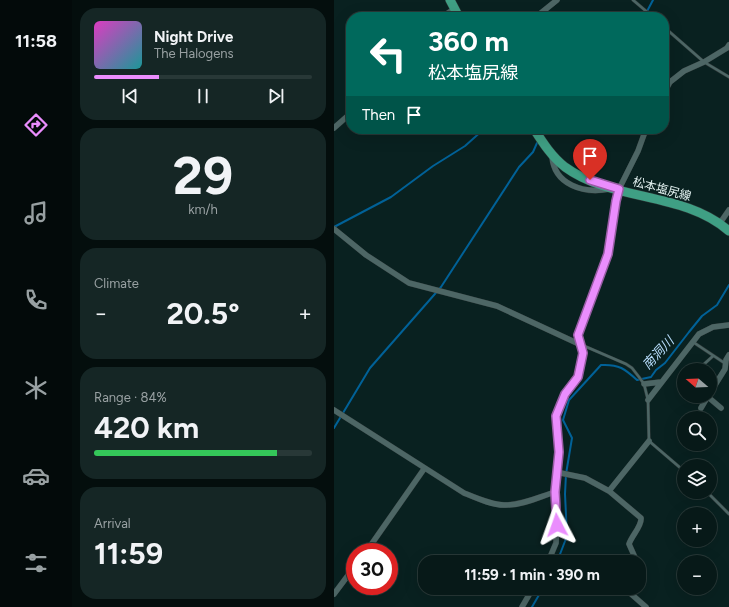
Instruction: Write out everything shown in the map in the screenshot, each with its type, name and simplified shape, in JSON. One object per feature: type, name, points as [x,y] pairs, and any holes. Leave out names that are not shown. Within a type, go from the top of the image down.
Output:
[{"type":"main road","points":[[450,0],[456,12]]},
{"type":"main road","name":"松本塩尻線","points":[[538,134],[552,154],[565,166],[581,177],[616,189],[687,207],[710,217],[729,231]]},
{"type":"street","points":[[542,12],[557,0]]},
{"type":"street","points":[[669,84],[684,71],[704,62],[729,45]]},
{"type":"street","points":[[334,128],[346,117]]},
{"type":"street","points":[[551,555],[556,544],[557,525],[555,492],[559,452],[556,416],[565,394],[578,377],[583,353],[579,344],[578,335],[608,254],[616,201],[616,189],[638,151],[644,134]]},
{"type":"street","points":[[720,223],[729,210]]},
{"type":"street","points":[[334,229],[366,254],[409,283],[497,306],[579,344]]},
{"type":"street","points":[[648,400],[699,334],[712,327],[729,325]]},
{"type":"street","points":[[717,382],[725,369],[729,355]]},
{"type":"street","points":[[644,384],[661,382]]},
{"type":"street","points":[[701,408],[704,403]]},
{"type":"street","points":[[716,403],[721,408]]},
{"type":"street","points":[[334,410],[424,469],[464,493],[483,500],[505,505],[521,503],[555,492]]},
{"type":"street","points":[[609,491],[649,441]]},
{"type":"street","points":[[372,543],[424,469]]},
{"type":"street","points":[[556,472],[584,478],[609,491],[641,518],[642,520],[629,544],[634,555]]},
{"type":"street","points":[[334,594],[346,578]]},
{"type":"street","points":[[522,607],[529,595]]},
{"type":"street","points":[[632,595],[646,607]]},
{"type":"lane","points":[[633,0],[647,12]]},
{"type":"lane","points":[[669,31],[704,62],[729,78]]},
{"type":"lane","points":[[693,342],[726,364]]},
{"type":"lane","points":[[579,344],[589,347],[632,368],[644,384],[648,400],[649,441],[677,465]]},
{"type":"lane","points":[[705,363],[713,356]]},
{"type":"lane","points":[[714,499],[729,514]]},
{"type":"waterway","points":[[647,12],[653,0]]},
{"type":"waterway","points":[[334,227],[391,197],[433,166],[465,146],[478,134]]},
{"type":"waterway","points":[[334,428],[370,368],[441,287],[519,167],[533,152],[537,143]]},
{"type":"waterway","name":"南洞川","points":[[560,555],[567,536],[565,494],[566,474],[572,438],[563,420],[569,400],[601,365],[617,366],[637,380],[651,377],[656,370],[665,363],[702,316],[717,305],[729,285]]},
{"type":"waterway","name":"南洞川","points":[[532,607],[539,595]]},
{"type":"route","points":[[557,525],[555,492],[559,452],[556,416],[565,394],[578,377],[583,353],[579,344],[578,335],[608,254],[619,189],[590,180]]}]
